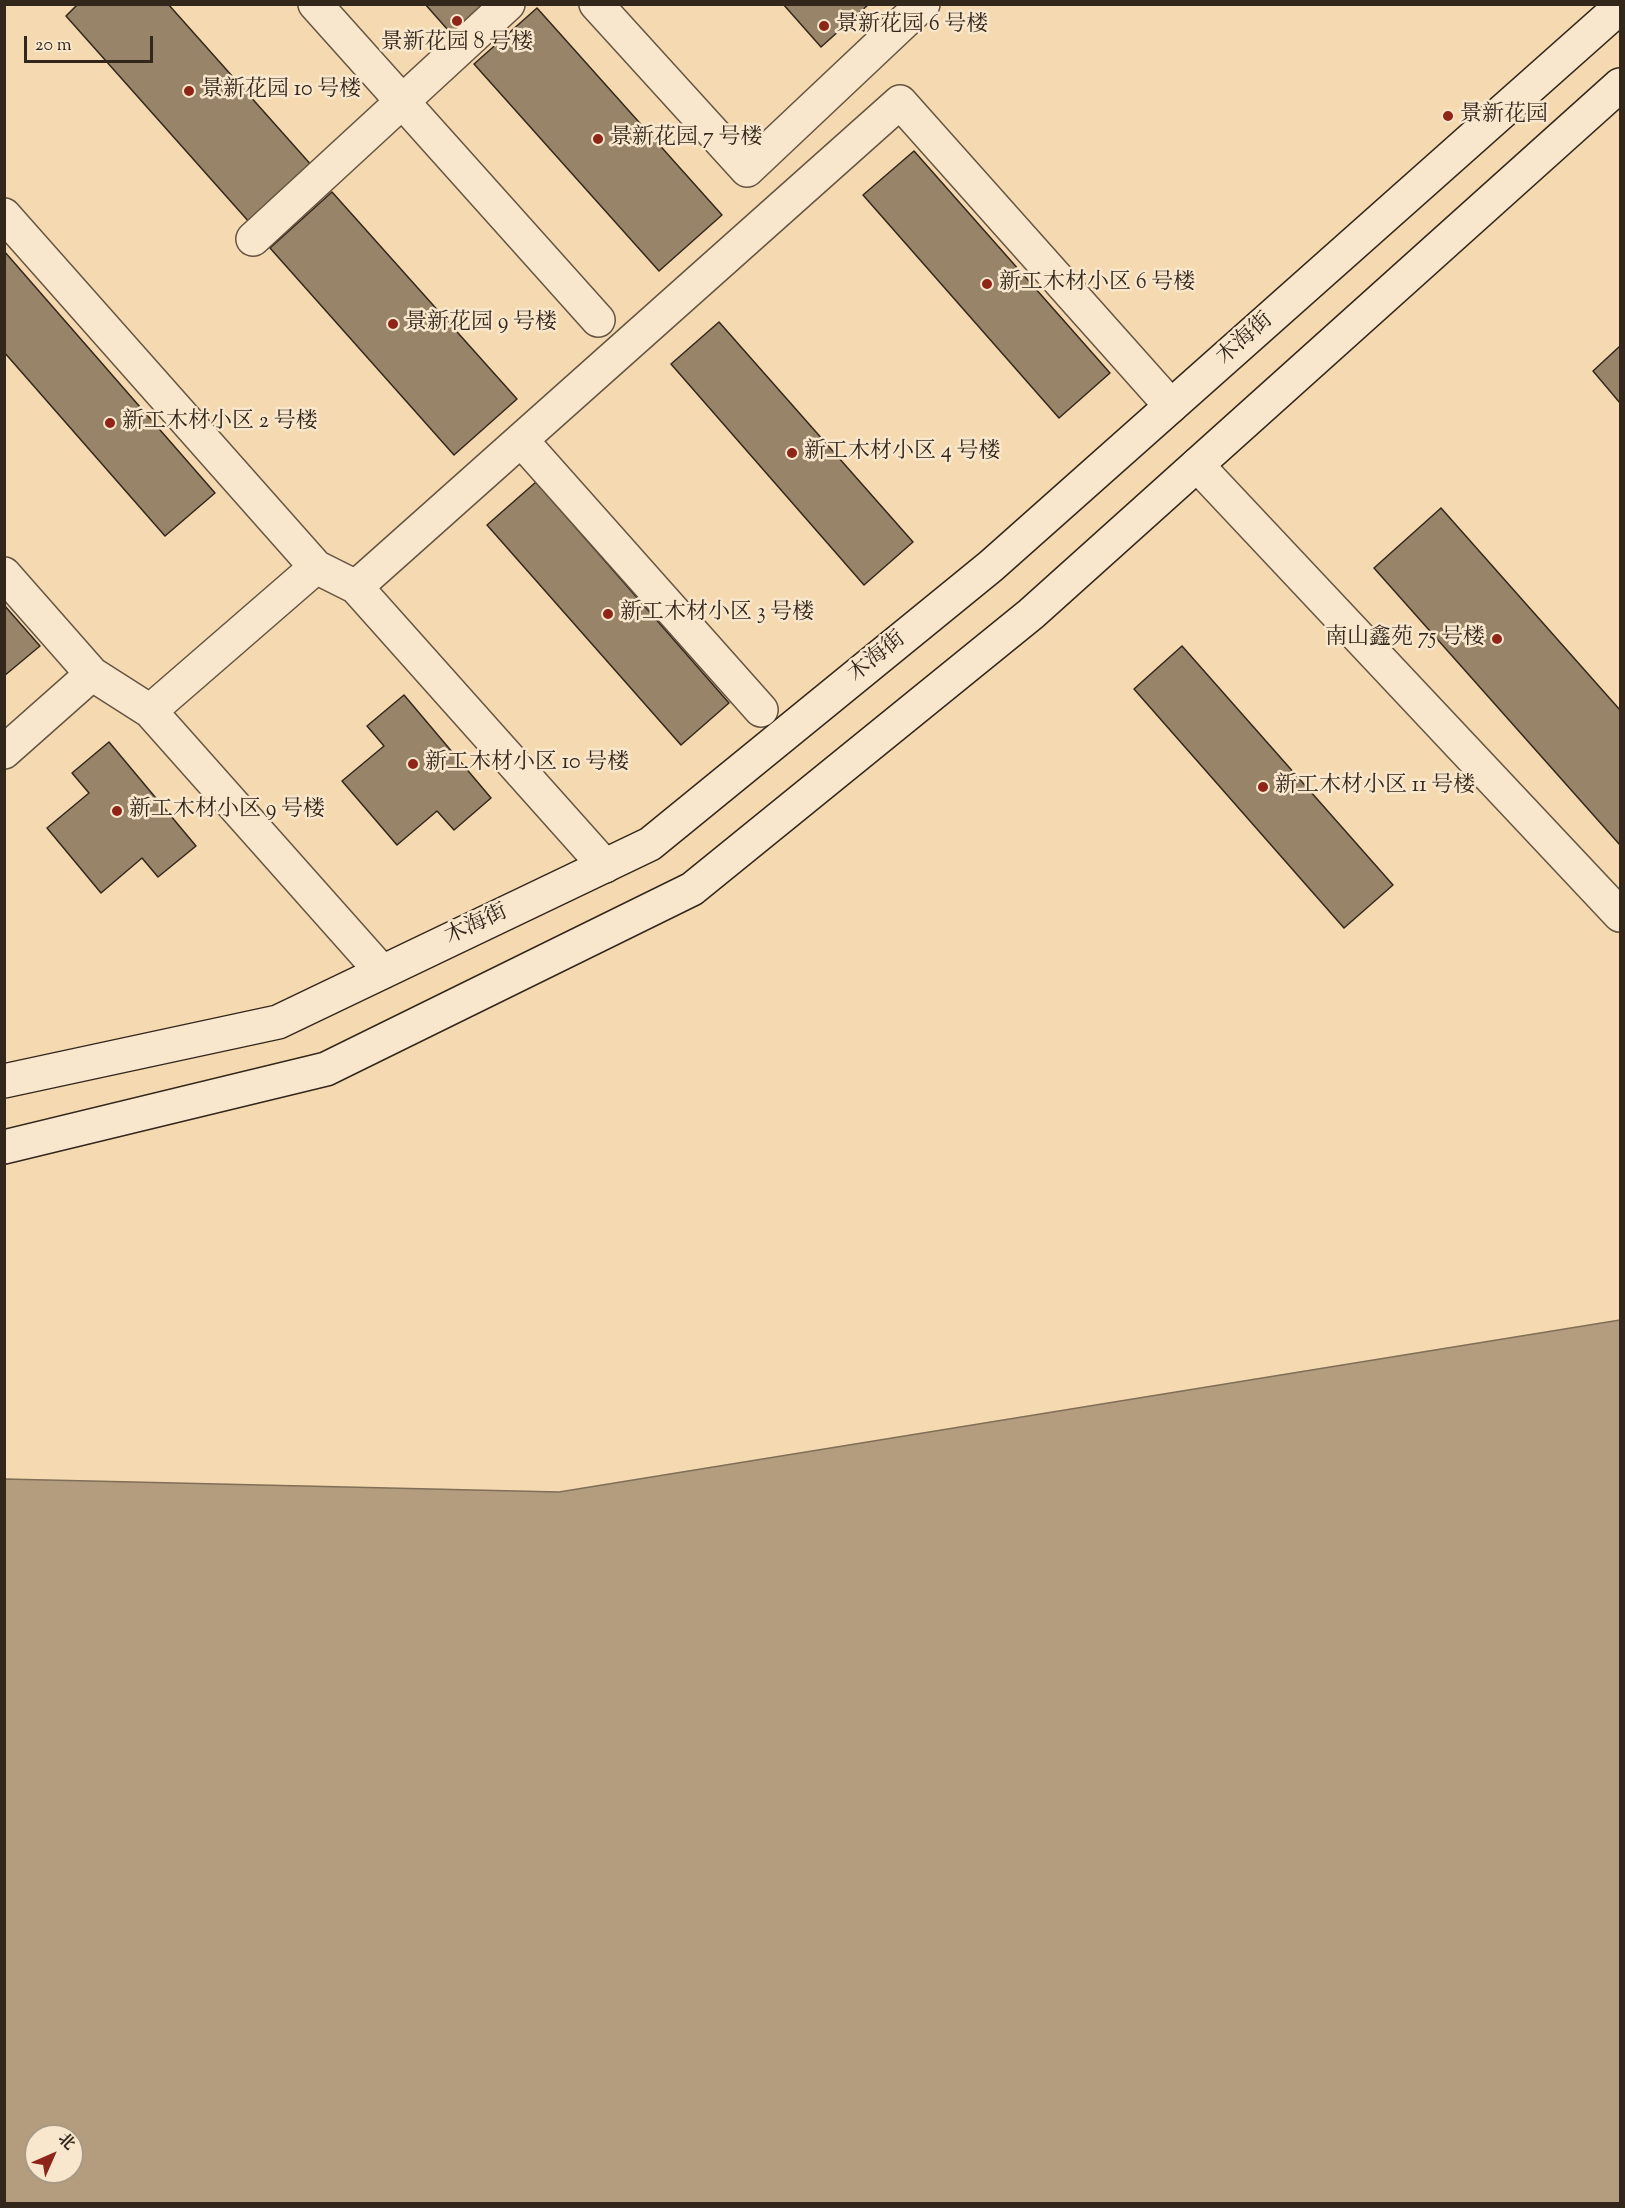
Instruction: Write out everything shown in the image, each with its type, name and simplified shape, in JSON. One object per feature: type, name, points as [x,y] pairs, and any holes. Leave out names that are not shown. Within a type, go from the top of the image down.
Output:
[{"type":"street","points":[[315,4],[598,320]]},
{"type":"street","points":[[253,239],[508,4]]},
{"type":"street","points":[[596,4],[747,170],[923,4]]},
{"type":"street","name":"木海街","points":[[4,1081],[278,1022],[650,844],[991,566],[1620,7]]},
{"type":"street","points":[[4,1148],[326,1069],[692,889],[1031,614],[1620,85]]},
{"type":"street","points":[[356,587],[900,102],[1171,406]]},
{"type":"street","points":[[4,215],[316,567],[356,587],[605,866]]},
{"type":"street","points":[[520,440],[761,710]]},
{"type":"street","points":[[1197,465],[1620,915]]},
{"type":"street","points":[[150,711],[316,567]]},
{"type":"street","points":[[4,574],[92,674],[150,711],[382,972]]},
{"type":"street","points":[[4,752],[92,674]]},
{"type":"shaded area","points":[[1620,1320],[1620,2203],[5,2203],[5,1479],[559,1492]]},
{"type":"building","name":"景新花园 10 号楼","points":[[78,4],[168,4],[313,167],[250,223],[66,16]]},
{"type":"building","name":"景新花园 8 号楼","points":[[425,4],[493,4],[455,38]]},
{"type":"building","name":"景新花园 6 号楼","points":[[783,4],[869,4],[821,47]]},
{"type":"building","name":"景新花园 7 号楼","points":[[537,8],[722,215],[659,271],[474,64]]},
{"type":"building","name":"新工木材小区 6 号楼","points":[[914,151],[1110,373],[1059,418],[863,195]]},
{"type":"building","name":"景新花园 9 号楼","points":[[332,192],[517,399],[454,455],[270,248]]},
{"type":"building","name":"新工木材小区 2 号楼","points":[[4,251],[215,493],[165,536],[4,352]]},
{"type":"building","name":"新工木材小区 4 号楼","points":[[719,322],[913,542],[864,585],[671,364]]},
{"type":"building","points":[[1620,346],[1620,403],[1593,371]]},
{"type":"building","name":"新工木材小区 3 号楼","points":[[536,482],[729,703],[681,745],[487,525]]},
{"type":"building","name":"南山鑫苑 75 号楼","points":[[1441,508],[1620,710],[1620,845],[1374,568]]},
{"type":"building","points":[[4,605],[40,646],[4,676]]},
{"type":"building","name":"新工木材小区 11 号楼","points":[[1182,646],[1393,885],[1344,928],[1134,689]]},
{"type":"building","name":"新工木材小区 10 号楼","points":[[404,695],[491,798],[454,830],[437,811],[397,845],[342,781],[384,746],[367,726]]},
{"type":"building","name":"新工木材小区 9 号楼","points":[[109,742],[196,846],[158,877],[142,858],[101,893],[47,828],[89,793],[72,773]]},
{"type":"place","name":"景新花园 8 号楼","points":[[457,21]]},
{"type":"place","name":"景新花园 6 号楼","points":[[824,26]]},
{"type":"place","name":"景新花园 10 号楼","points":[[189,91]]},
{"type":"place","name":"景新花园","points":[[1448,116]]},
{"type":"place","name":"景新花园 7 号楼","points":[[598,139]]},
{"type":"place","name":"新工木材小区 6 号楼","points":[[987,284]]},
{"type":"place","name":"景新花园 9 号楼","points":[[393,324]]},
{"type":"place","name":"新工木材小区 2 号楼","points":[[110,423]]},
{"type":"place","name":"新工木材小区 4 号楼","points":[[792,453]]},
{"type":"place","name":"新工木材小区 3 号楼","points":[[608,614]]},
{"type":"place","name":"南山鑫苑 75 号楼","points":[[1497,639]]},
{"type":"place","name":"新工木材小区 10 号楼","points":[[413,764]]},
{"type":"place","name":"新工木材小区 11 号楼","points":[[1263,787]]},
{"type":"place","name":"新工木材小区 9 号楼","points":[[117,811]]}]
